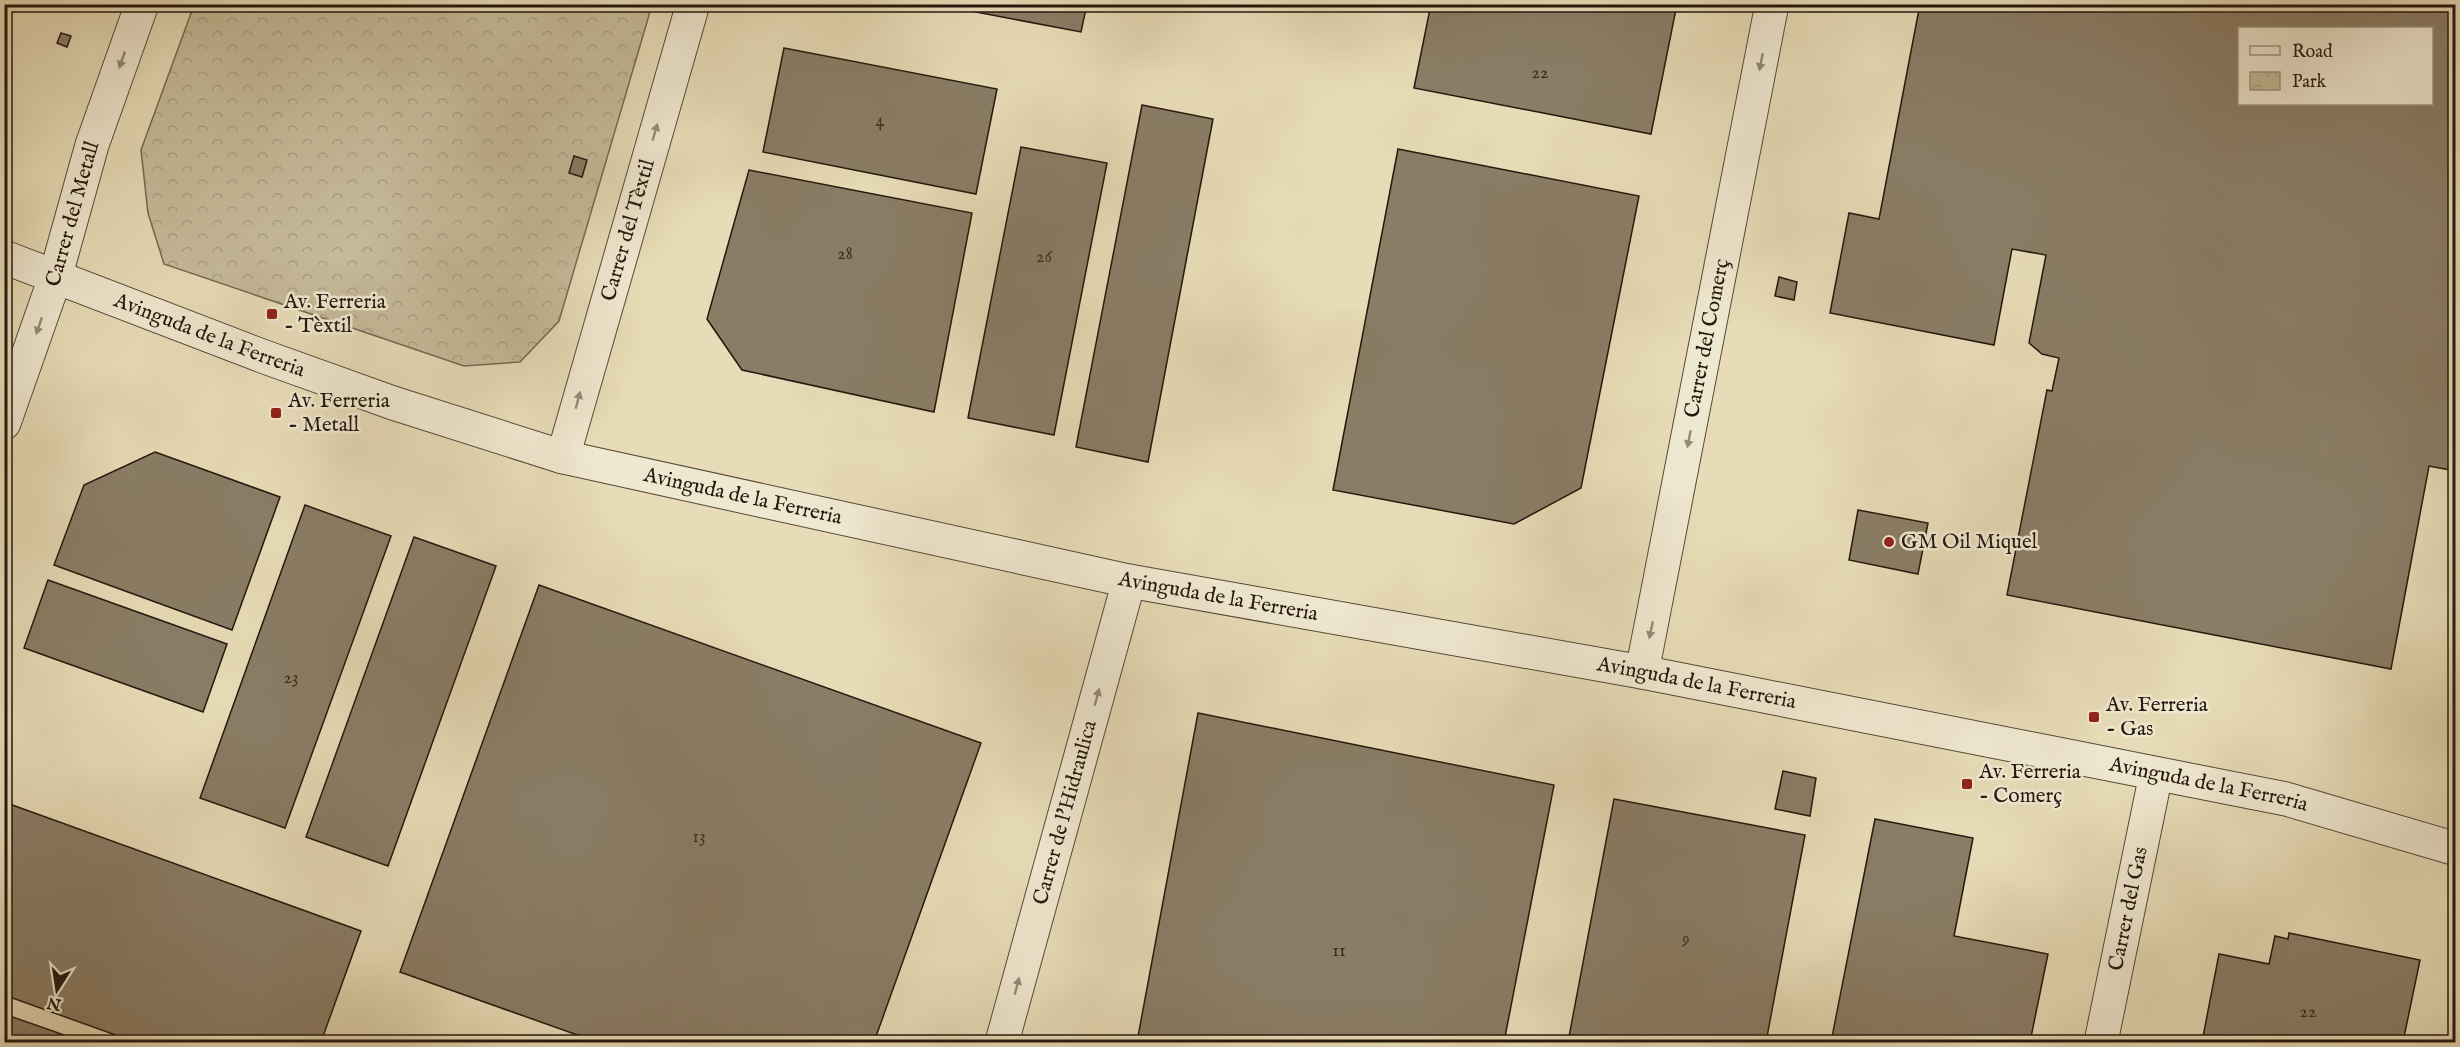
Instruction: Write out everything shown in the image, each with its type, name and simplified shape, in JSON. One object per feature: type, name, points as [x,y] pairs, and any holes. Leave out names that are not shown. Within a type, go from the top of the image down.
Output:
[{"type":"street","name":"Carrer del Metall","points":[[4,423],[55,278],[92,145],[142,4]]},
{"type":"street","name":"Carrer del Tèxtil","points":[[563,457],[693,4]]},
{"type":"street","name":"Carrer del Comerç","points":[[1642,672],[1773,4]]},
{"type":"street","name":"Avinguda de la Ferreria","points":[[4,257],[203,335],[393,403],[563,457],[1129,581],[1642,672],[2286,800],[2456,849]]},
{"type":"street","name":"Carrer de l'Hidraulica","points":[[1002,1042],[1129,581]]},
{"type":"street","name":"Carrer del Gas","points":[[2101,1042],[2156,774]]},
{"type":"green space","points":[[194,5],[652,5],[559,321],[520,362],[464,366],[164,264],[148,213],[141,150]]},
{"type":"building","points":[[934,4],[1087,4],[1081,32]]},
{"type":"building","points":[[1431,4],[1677,4],[1651,134],[1414,88]]},
{"type":"building","points":[[1920,4],[2456,4],[2456,471],[2429,466],[2391,669],[2007,595],[2047,390],[2052,391],[2059,358],[2042,354],[2029,343],[2046,255],[2012,249],[1994,345],[1830,313],[1849,213],[1879,219]]},
{"type":"building","points":[[61,33],[71,36],[67,47],[57,43]]},
{"type":"building","points":[[784,48],[997,89],[976,194],[763,152]]},
{"type":"building","points":[[1142,105],[1213,119],[1148,462],[1076,447]]},
{"type":"building","points":[[1021,147],[1107,163],[1054,435],[968,418]]},
{"type":"building","points":[[1398,149],[1639,196],[1581,488],[1514,524],[1333,490]]},
{"type":"building","points":[[574,156],[587,160],[582,177],[569,173]]},
{"type":"building","points":[[749,170],[972,213],[934,412],[742,370],[707,319]]},
{"type":"building","points":[[1779,277],[1797,282],[1794,300],[1775,296]]},
{"type":"building","points":[[155,452],[280,497],[232,630],[54,565],[84,485]]},
{"type":"building","points":[[305,505],[391,536],[285,828],[200,798]]},
{"type":"building","name":"GM Oil Miquel","points":[[1858,510],[1928,523],[1918,574],[1849,560]]},
{"type":"building","points":[[414,537],[496,566],[388,866],[306,837]]},
{"type":"building","points":[[48,580],[227,644],[203,712],[24,648]]},
{"type":"building","points":[[539,585],[981,743],[874,1042],[597,1042],[400,972]]},
{"type":"building","points":[[1198,713],[1554,785],[1504,1042],[1137,1042]]},
{"type":"building","points":[[1783,771],[1816,778],[1810,816],[1775,809]]},
{"type":"building","points":[[1614,799],[1805,835],[1766,1042],[1568,1042]]},
{"type":"building","points":[[4,802],[361,931],[321,1042],[135,1042],[4,995]]},
{"type":"building","points":[[1875,819],[1973,838],[1954,936],[2048,954],[2030,1042],[1831,1042]]},
{"type":"building","points":[[2289,933],[2420,960],[2403,1042],[2202,1042],[2219,954],[2269,964],[2275,936],[2288,939]]},
{"type":"building","points":[[4,1014],[84,1042],[4,1042]]},
{"type":"place","name":"Av. Ferreria - Tèxtil","points":[[272,314]]},
{"type":"place","name":"Av. Ferreria - Metall","points":[[276,413]]},
{"type":"place","name":"GM Oil Miquel","points":[[1889,542]]},
{"type":"place","name":"Av. Ferreria - Gas","points":[[2094,717]]},
{"type":"place","name":"Av. Ferreria - Comerç","points":[[1967,784]]}]
